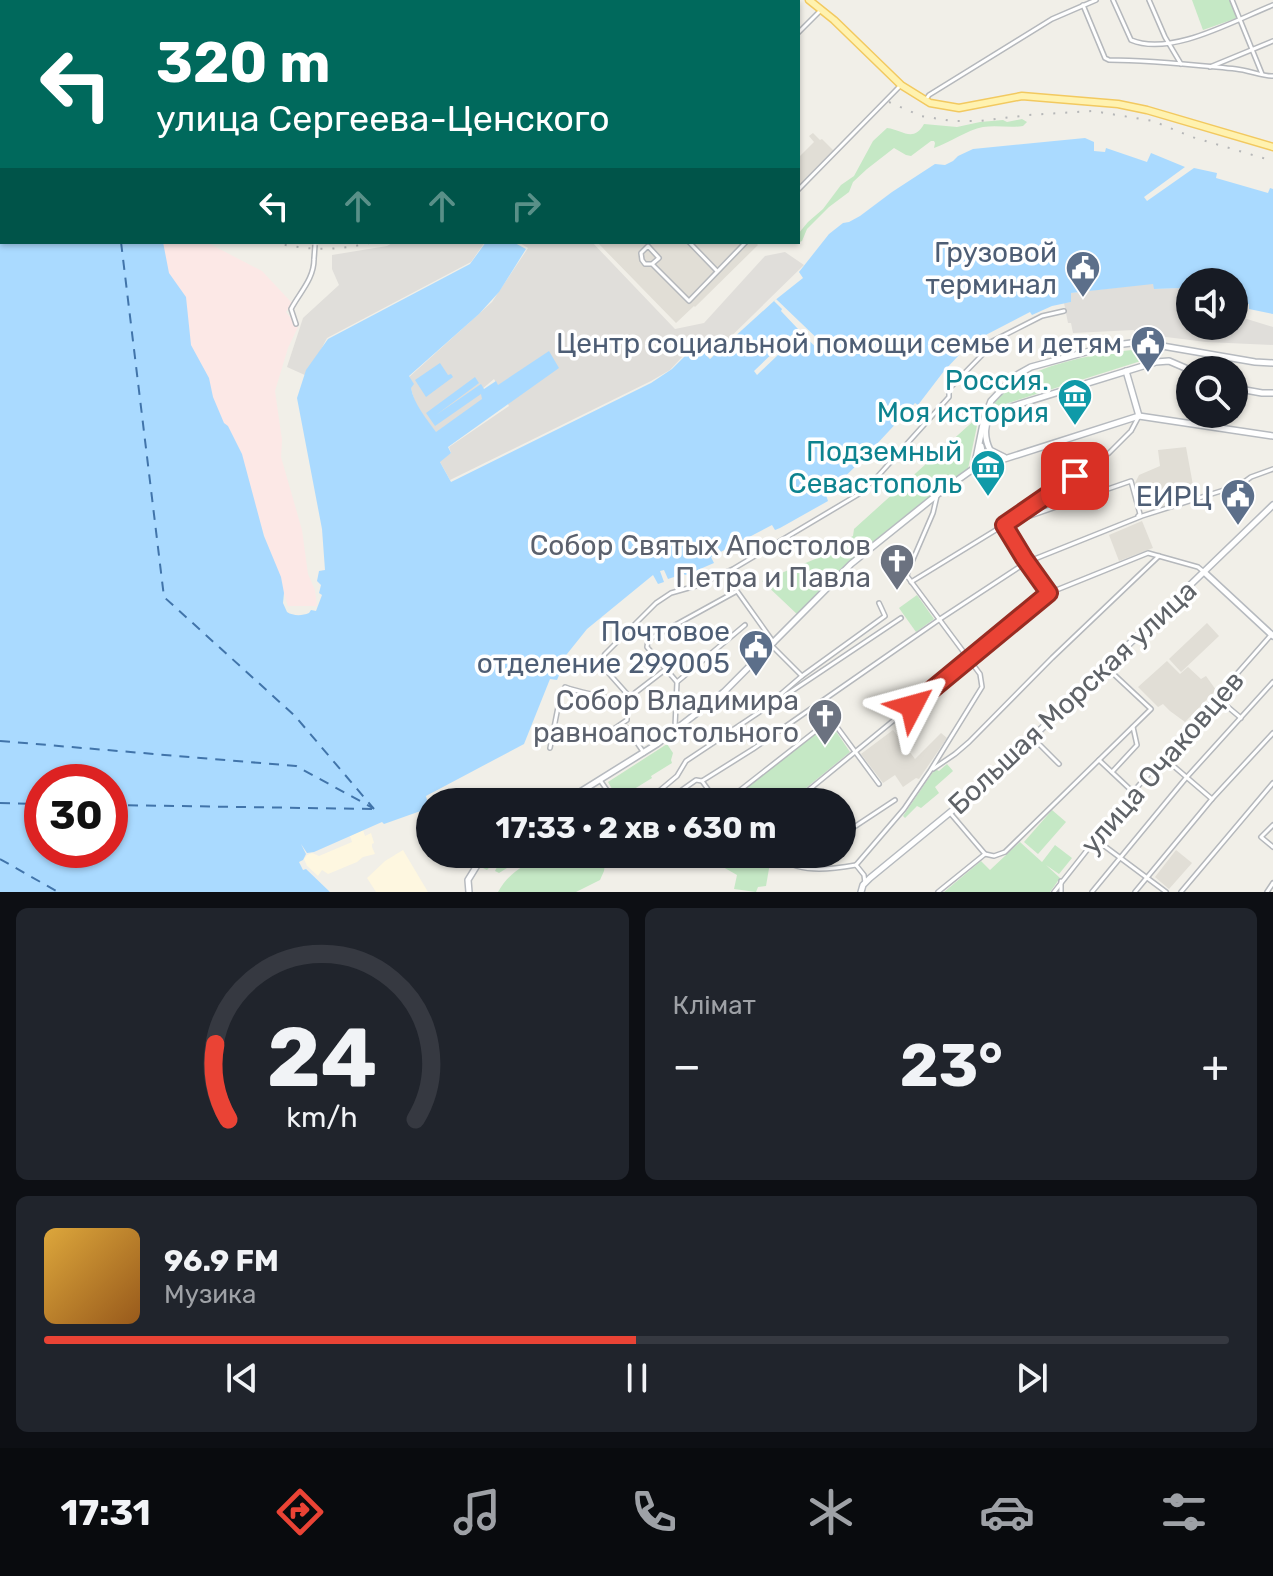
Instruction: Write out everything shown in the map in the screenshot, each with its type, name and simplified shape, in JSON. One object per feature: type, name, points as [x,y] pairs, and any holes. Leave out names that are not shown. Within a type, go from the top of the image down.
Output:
[{"type":"main road","points":[[809,0],[854,38],[901,85],[939,106],[959,108],[1022,96],[1118,104],[1273,147]]},
{"type":"main road","points":[[993,462],[983,456],[982,437],[984,419],[991,401],[1015,376],[1031,367],[1108,346],[1146,342],[1273,363]]},
{"type":"main road","points":[[1005,458],[990,450],[986,439],[987,421],[997,411],[1156,362],[1176,364]]},
{"type":"main road","points":[[1126,371],[1139,416]]},
{"type":"main road","points":[[1248,390],[1273,393]]},
{"type":"main road","points":[[587,788],[676,731],[724,692],[851,564],[973,469],[1139,416],[1273,436]]},
{"type":"main road","points":[[973,469],[982,437]]},
{"type":"main road","name":"Большая Морская улица","points":[[863,887],[981,787],[1273,505]]},
{"type":"main road","points":[[1204,572],[1273,635]]},
{"type":"main road","points":[[469,892],[468,880],[475,868]]},
{"type":"street","points":[[1074,0],[1078,7]]},
{"type":"street","points":[[926,101],[929,95],[1052,19],[1096,0]]},
{"type":"street","points":[[1113,0],[1131,40],[1151,43],[1187,40],[1273,5]]},
{"type":"street","points":[[1149,0],[1181,64]]},
{"type":"street","points":[[1232,0],[1262,74]]},
{"type":"street","points":[[1083,5],[1105,58],[1109,60],[1238,69],[1273,76]]},
{"type":"street","points":[[800,31],[821,10]]},
{"type":"street","points":[[1208,67],[1273,41]]},
{"type":"street","points":[[800,188],[901,85]]},
{"type":"street","points":[[296,324],[291,309],[314,269],[315,244]]},
{"type":"street","points":[[691,244],[717,271]]},
{"type":"street","points":[[652,264],[659,258],[648,246],[641,253],[642,260],[645,264],[652,264],[689,301],[744,244]]},
{"type":"street","points":[[666,669],[631,696],[601,661],[656,603],[672,593],[699,585],[733,569],[859,494],[949,397],[949,389],[983,354],[981,347],[1042,316],[1064,311]]},
{"type":"street","points":[[911,582],[1004,525],[1109,453],[1131,431],[1139,416]]},
{"type":"street","points":[[685,788],[696,780],[702,781],[753,749],[1027,562],[1137,518],[1240,485],[1273,469]]},
{"type":"street","points":[[1004,525],[1131,481],[1140,514],[1137,518]]},
{"type":"street","points":[[854,892],[863,887],[864,875],[856,865],[904,809],[982,687],[980,674],[907,573],[938,494]]},
{"type":"street","points":[[1004,525],[1049,593]]},
{"type":"street","points":[[811,788],[1049,593],[1148,553],[1198,567],[1204,572]]},
{"type":"street","points":[[930,771],[969,742],[1159,556]]},
{"type":"street","points":[[676,731],[677,682],[647,647],[648,640],[737,591],[753,619],[802,676]]},
{"type":"street","points":[[761,711],[802,676],[885,616],[879,603]]},
{"type":"street","points":[[663,788],[677,776],[686,761],[901,618]]},
{"type":"street","points":[[677,682],[745,625]]},
{"type":"street","name":"улица Очаковцев","points":[[1054,892],[1133,792],[1273,635]]},
{"type":"street","points":[[853,640],[859,648]]},
{"type":"street","points":[[950,812],[985,854],[994,856],[1005,852],[1151,709],[1105,666]]},
{"type":"street","points":[[1092,892],[1186,778],[1273,682]]},
{"type":"street","points":[[550,748],[560,697],[565,687],[622,704],[627,711],[627,720],[605,735],[604,739],[627,728],[644,753]]},
{"type":"street","points":[[1216,697],[1241,718]]},
{"type":"street","points":[[820,703],[823,708]]},
{"type":"street","points":[[743,788],[831,719],[879,784]]},
{"type":"street","points":[[1112,772],[1137,745],[1133,727]]},
{"type":"street","points":[[1135,892],[1212,799],[1273,733]]},
{"type":"street","points":[[1032,737],[1059,764]]},
{"type":"street","points":[[1163,757],[1212,799]]},
{"type":"street","points":[[1099,760],[1133,792]]},
{"type":"street","points":[[600,780],[605,788]]},
{"type":"street","points":[[702,781],[707,788]]},
{"type":"street","points":[[1181,892],[1273,783]]},
{"type":"street","points":[[856,826],[895,800]]},
{"type":"street","points":[[1273,825],[1261,837],[1273,847]]},
{"type":"street","points":[[1095,839],[1166,892]]},
{"type":"street","points":[[938,892],[985,854]]},
{"type":"street","points":[[804,868],[835,868]]},
{"type":"street","points":[[1061,881],[1061,892]]},
{"type":"street","points":[[1267,892],[1273,883]]},
{"type":"shaded area","points":[[813,133],[834,151],[800,185],[800,156],[814,142],[809,136]]},
{"type":"shaded area","points":[[161,244],[210,244],[262,271],[292,303],[286,312],[298,327],[275,391],[282,440],[281,457],[302,530],[308,574],[315,590],[317,606],[288,606],[250,493],[188,345]]},
{"type":"shaded area","points":[[484,244],[471,262],[327,338],[307,376],[287,367],[303,318],[339,285],[332,269],[332,255],[387,246]]},
{"type":"shaded area","points":[[521,244],[594,244],[675,329],[704,323],[765,256],[785,252],[804,265],[711,356],[695,343],[670,370],[651,381],[450,480],[439,460],[451,453],[449,447],[509,406],[494,379],[481,390],[485,398],[436,433],[416,406],[408,378],[492,302],[528,248]]},
{"type":"shaded area","points":[[599,244],[758,245],[695,307],[676,323]]},
{"type":"shaded area","points":[[1153,283],[1155,289],[1176,288],[1176,338],[1134,333],[1134,330],[1073,333],[1064,303],[1071,302],[1071,293]]},
{"type":"shaded area","points":[[1248,319],[1273,327],[1273,345],[1190,340],[1248,340]]},
{"type":"shaded area","points":[[1186,447],[1195,496],[1152,510],[1143,506],[1135,483],[1139,475],[1160,466],[1158,450]]},
{"type":"shaded area","points":[[1142,521],[1153,548],[1119,561],[1109,535]]},
{"type":"shaded area","points":[[1207,623],[1219,636],[1181,672],[1169,659]]},
{"type":"shaded area","points":[[1167,661],[1180,674],[1188,667],[1201,679],[1206,676],[1216,690],[1185,722],[1163,704],[1158,707],[1138,687]]},
{"type":"shaded area","points":[[893,730],[915,759],[941,733],[947,738],[919,779],[903,787],[895,775],[883,783],[861,754]]},
{"type":"shaded area","points":[[363,830],[365,836],[371,833],[375,854],[328,874],[322,870],[318,876],[307,866],[304,859],[307,855],[312,853],[319,856],[352,842],[350,836]]},
{"type":"shaded area","points":[[403,850],[428,892],[376,892],[367,878]]},
{"type":"shaded area","points":[[1176,850],[1192,863],[1169,889],[1155,877]]},
{"type":"green space","points":[[1192,0],[1230,0],[1237,18],[1203,30]]},
{"type":"green space","points":[[1022,119],[1027,122],[1023,126],[983,127],[934,148],[935,143],[931,141],[911,156],[894,148],[853,182],[849,192],[807,229],[800,242],[800,232],[841,185],[854,176],[873,141],[887,128],[912,134],[924,124],[957,127],[980,122]]},
{"type":"green space","points":[[1132,350],[1163,354],[997,407],[994,403],[1006,390],[1038,371],[1076,359]]},
{"type":"green space","points":[[979,416],[968,469],[848,562],[799,616],[762,581],[837,550],[853,536],[854,529]]},
{"type":"green space","points":[[917,595],[934,619],[916,632],[899,608]]},
{"type":"green space","points":[[829,721],[850,752],[806,788],[745,788]]},
{"type":"green space","points":[[667,744],[673,753],[672,763],[636,788],[612,788],[608,782]]},
{"type":"green space","points":[[947,764],[953,771],[935,787],[939,793],[921,808],[917,806],[905,818],[903,816],[935,769],[939,771]]},
{"type":"green space","points":[[1052,810],[1066,822],[1038,854],[1024,842]]},
{"type":"green space","points":[[1020,842],[1042,862],[1055,845],[1072,858],[1059,874],[1046,865],[1060,878],[1050,892],[944,892],[981,861],[990,870]]},
{"type":"green space","points":[[520,868],[604,868],[600,880],[576,892],[498,892]]},
{"type":"green space","points":[[725,868],[769,868],[766,886],[758,887],[756,892],[734,889],[737,875]]},
{"type":"water","points":[[1085,138],[1094,142],[1094,151],[1105,152],[1106,148],[1147,162],[1151,153],[1185,167],[1144,197],[1147,201],[1194,168],[1217,173],[1216,178],[1268,193],[1270,188],[1273,189],[1273,314],[1249,309],[1248,268],[1176,268],[1176,288],[1154,289],[1153,284],[1071,293],[1071,302],[1032,315],[1030,312],[978,339],[976,337],[918,405],[915,403],[826,495],[828,501],[780,528],[775,530],[772,525],[711,557],[714,563],[686,575],[668,579],[664,570],[660,571],[664,582],[658,584],[653,575],[587,629],[555,669],[560,673],[557,680],[550,679],[524,744],[441,788],[416,788],[416,813],[384,824],[382,822],[314,852],[307,853],[301,844],[306,854],[299,862],[303,870],[306,869],[330,892],[0,892],[0,244],[163,244],[169,273],[186,297],[191,345],[209,378],[224,423],[242,454],[264,536],[281,577],[283,603],[287,612],[301,615],[316,611],[322,595],[319,593],[321,585],[317,581],[319,571],[325,570],[322,529],[297,398],[306,370],[328,339],[470,264],[485,244],[517,244],[526,249],[499,292],[479,314],[409,376],[414,384],[411,388],[418,405],[436,432],[482,399],[481,394],[435,426],[426,413],[475,377],[479,383],[436,415],[481,384],[484,389],[496,381],[498,385],[549,351],[559,368],[448,447],[451,453],[440,462],[451,482],[651,383],[672,369],[696,345],[710,359],[803,278],[799,272],[829,234],[935,164],[945,165],[973,149]]},
{"type":"water","points":[[440,363],[453,377],[426,397],[415,380]]},
{"type":"pier","points":[[776,299],[825,346],[820,351],[801,333],[757,375],[754,371],[798,329],[781,311],[774,301]]},
{"type":"ferry route","points":[[121,244],[164,597],[295,716],[374,809]]},
{"type":"ferry route","points":[[0,741],[296,766],[373,808]]},
{"type":"ferry route","points":[[0,803],[24,804]]},
{"type":"ferry route","points":[[128,805],[373,809]]},
{"type":"ferry route","points":[[0,859],[58,892]]},
{"type":"railway","points":[[889,102],[921,116],[952,121],[1093,111],[1153,121],[1192,137],[1273,161]]},
{"type":"railway","points":[[283,244],[323,249],[363,244]]},
{"type":"place","name":"Грузовой терминал","points":[[1083,299]]},
{"type":"place","name":"Центр социальной помощи семье и детям","points":[[1148,374]]},
{"type":"place","name":"Россия. Моя история","points":[[1075,427]]},
{"type":"place","name":"Подземный Севастополь","points":[[988,498]]},
{"type":"place","name":"ЕИРЦ","points":[[1238,527]]},
{"type":"place","name":"Собор Святых Апостолов Петра и Павла","points":[[897,592]]},
{"type":"place","name":"Почтовое отделение 299005","points":[[756,678]]},
{"type":"place","name":"Собор Владимира равноапостольного","points":[[825,747]]},
{"type":"route","points":[[912,706],[1049,593],[1004,525],[1075,476]]}]
